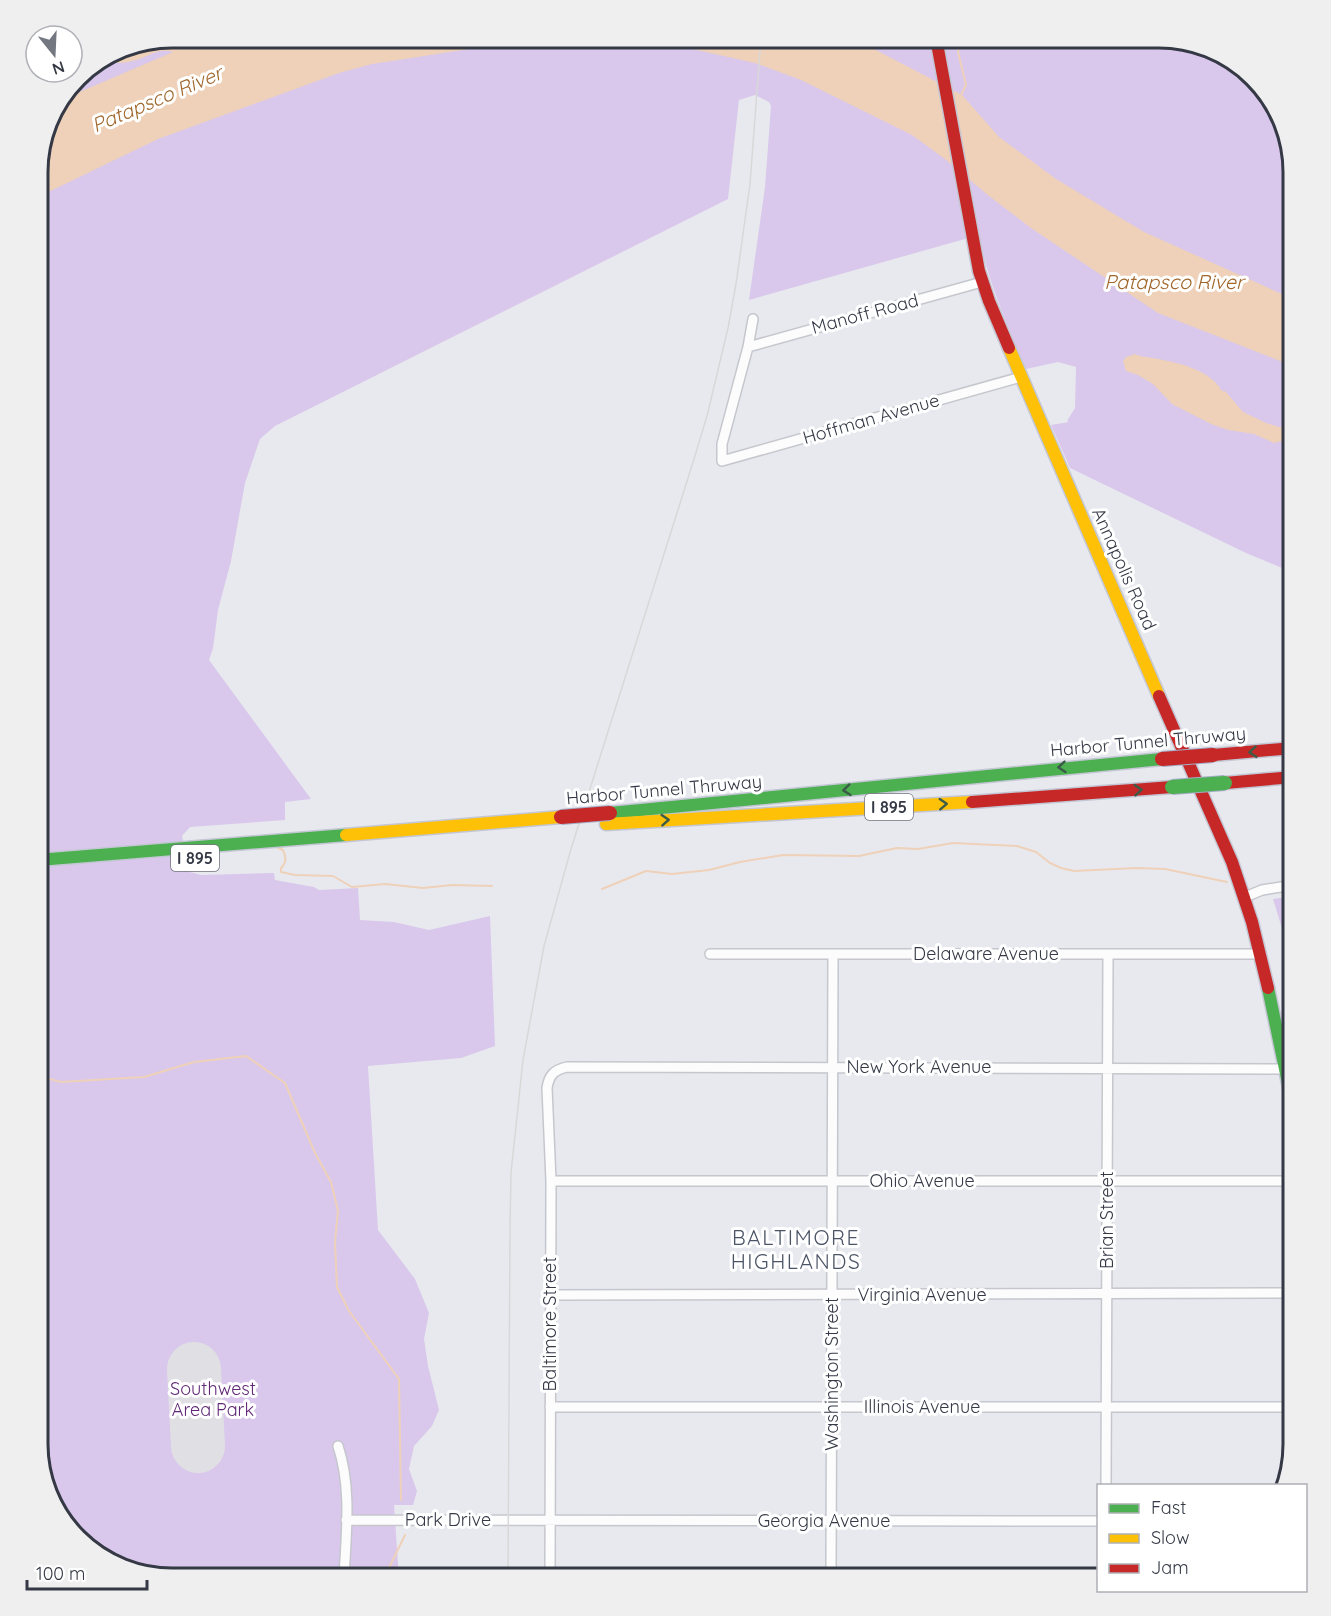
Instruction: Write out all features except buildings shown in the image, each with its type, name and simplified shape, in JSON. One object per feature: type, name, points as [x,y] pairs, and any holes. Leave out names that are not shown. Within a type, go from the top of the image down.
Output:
[{"type":"main road","name":"Annapolis Road","points":[[937,48],[963,192],[982,282],[1232,862],[1245,897],[1261,954],[1283,1059]]},
{"type":"main road","name":"Harbor Tunnel Thruway","points":[[48,859],[559,823],[1007,772],[1283,749]]},
{"type":"main road","name":"Harbor Tunnel Thruway","points":[[608,818],[992,801],[1283,778]]},
{"type":"main road","name":"Harbor Tunnel Thruway","points":[[48,870],[353,839]]},
{"type":"street","name":"Manoff Road","points":[[748,346],[982,282]]},
{"type":"street","points":[[748,346],[753,319]]},
{"type":"street","name":"Hoffman Avenue","points":[[748,346],[722,444],[722,461],[1021,377]]},
{"type":"street","points":[[1245,897],[1262,890],[1283,887]]},
{"type":"street","name":"Delaware Avenue","points":[[710,954],[1261,954]]},
{"type":"street","name":"Washington Street","points":[[831,1568],[833,954]]},
{"type":"street","name":"Brian Street","points":[[1106,1484],[1107,954]]},
{"type":"street","name":"New York Avenue","points":[[554,1072],[567,1067],[1283,1069]]},
{"type":"street","name":"Baltimore Street","points":[[550,1568],[551,1181],[547,1088],[550,1076],[554,1072]]},
{"type":"street","name":"Ohio Avenue","points":[[551,1181],[1283,1181]]},
{"type":"street","name":"Virginia Avenue","points":[[551,1295],[1283,1293]]},
{"type":"street","name":"Illinois Avenue","points":[[550,1407],[1283,1407]]},
{"type":"street","points":[[338,1446],[345,1467],[344,1568]]},
{"type":"street","name":"Park Drive","points":[[346,1520],[550,1521]]},
{"type":"street","name":"Georgia Avenue","points":[[550,1521],[1097,1521]]},
{"type":"green space","name":"Southwest Area Park","points":[[163,48],[1168,48],[1207,57],[1235,74],[1257,96],[1270,117],[1281,147],[1283,163],[1283,568],[1246,553],[1070,468],[1051,425],[1069,422],[1067,421],[1075,408],[1076,367],[1058,362],[1026,369],[993,286],[979,235],[749,300],[765,187],[771,106],[769,102],[755,95],[739,100],[728,199],[275,426],[260,439],[245,483],[231,561],[218,610],[213,648],[209,660],[311,799],[285,802],[285,820],[190,827],[182,836],[190,872],[201,875],[274,873],[275,880],[314,887],[319,890],[358,888],[360,920],[394,922],[429,930],[490,916],[495,1046],[461,1058],[368,1066],[378,1230],[415,1279],[429,1313],[424,1339],[439,1410],[432,1426],[414,1446],[409,1469],[417,1491],[413,1505],[394,1505],[398,1568],[155,1567],[117,1555],[90,1537],[69,1513],[50,1469],[48,1453],[48,163],[50,147],[61,117],[79,90],[103,69],[132,55]]},
{"type":"green space","points":[[1283,898],[1283,932],[1273,899]]},
{"type":"water","name":"Patapsco River","points":[[163,48],[475,48],[372,64],[339,73],[158,139],[48,192],[50,147],[61,117],[76,94],[173,52],[162,51],[125,63],[114,63],[147,50]]},
{"type":"water","name":"Patapsco River","points":[[688,48],[872,48],[962,95],[999,137],[1056,179],[1144,232],[1283,295],[1283,362],[1158,313],[1031,228],[912,135],[801,80],[755,63]]},
{"type":"water","points":[[1135,354],[1155,358],[1202,373],[1217,384],[1222,391],[1225,391],[1243,412],[1283,428],[1283,441],[1274,443],[1254,434],[1228,430],[1172,404],[1153,384],[1126,371],[1123,361],[1126,357]]},
{"type":"waterway","points":[[959,48],[966,85],[961,95]]},
{"type":"waterway","points":[[602,889],[646,871],[672,874],[709,870],[783,855],[859,856],[897,848],[918,849],[953,843],[1017,846],[1036,852],[1061,868],[1074,871],[1165,869],[1227,882]]},
{"type":"waterway","points":[[278,848],[283,850],[285,857],[281,872],[295,875],[333,876],[352,887],[385,884],[423,888],[452,885],[492,886]]},
{"type":"waterway","points":[[48,1079],[61,1082],[144,1077],[194,1062],[246,1056],[285,1083],[315,1153],[331,1182],[338,1211],[335,1242],[337,1287],[349,1311],[399,1379],[401,1500]]},
{"type":"waterway","points":[[389,1568],[405,1535]]},
{"type":"runway","points":[[194,1369],[198,1446]]},
{"type":"tram line","points":[[508,1568],[511,1173],[523,1060],[544,946],[571,849],[707,416],[728,328],[750,184],[760,48]]},
{"type":"traffic: fast","points":[[610,813],[1162,759]]},
{"type":"traffic: fast","points":[[1172,787],[1225,783]]},
{"type":"traffic: fast","points":[[48,859],[346,835]]},
{"type":"traffic: fast","points":[[1268,988],[1283,1059]]},
{"type":"traffic: slow","points":[[1009,348],[1159,696]]},
{"type":"traffic: slow","points":[[606,824],[972,802]]},
{"type":"traffic: slow","points":[[346,835],[561,817]]},
{"type":"traffic: jam","points":[[938,48],[979,271],[1009,348]]},
{"type":"traffic: jam","points":[[1159,696],[1232,862],[1252,922],[1268,988]]},
{"type":"traffic: jam","points":[[1213,755],[1283,749]]},
{"type":"traffic: jam","points":[[1162,759],[1213,755]]},
{"type":"traffic: jam","points":[[1225,783],[1283,778]]},
{"type":"traffic: jam","points":[[972,802],[1172,787]]},
{"type":"traffic: jam","points":[[561,817],[610,813]]},
{"type":"district","name":"BALTIMORE HIGHLANDS","points":[[796,1250]]}]
